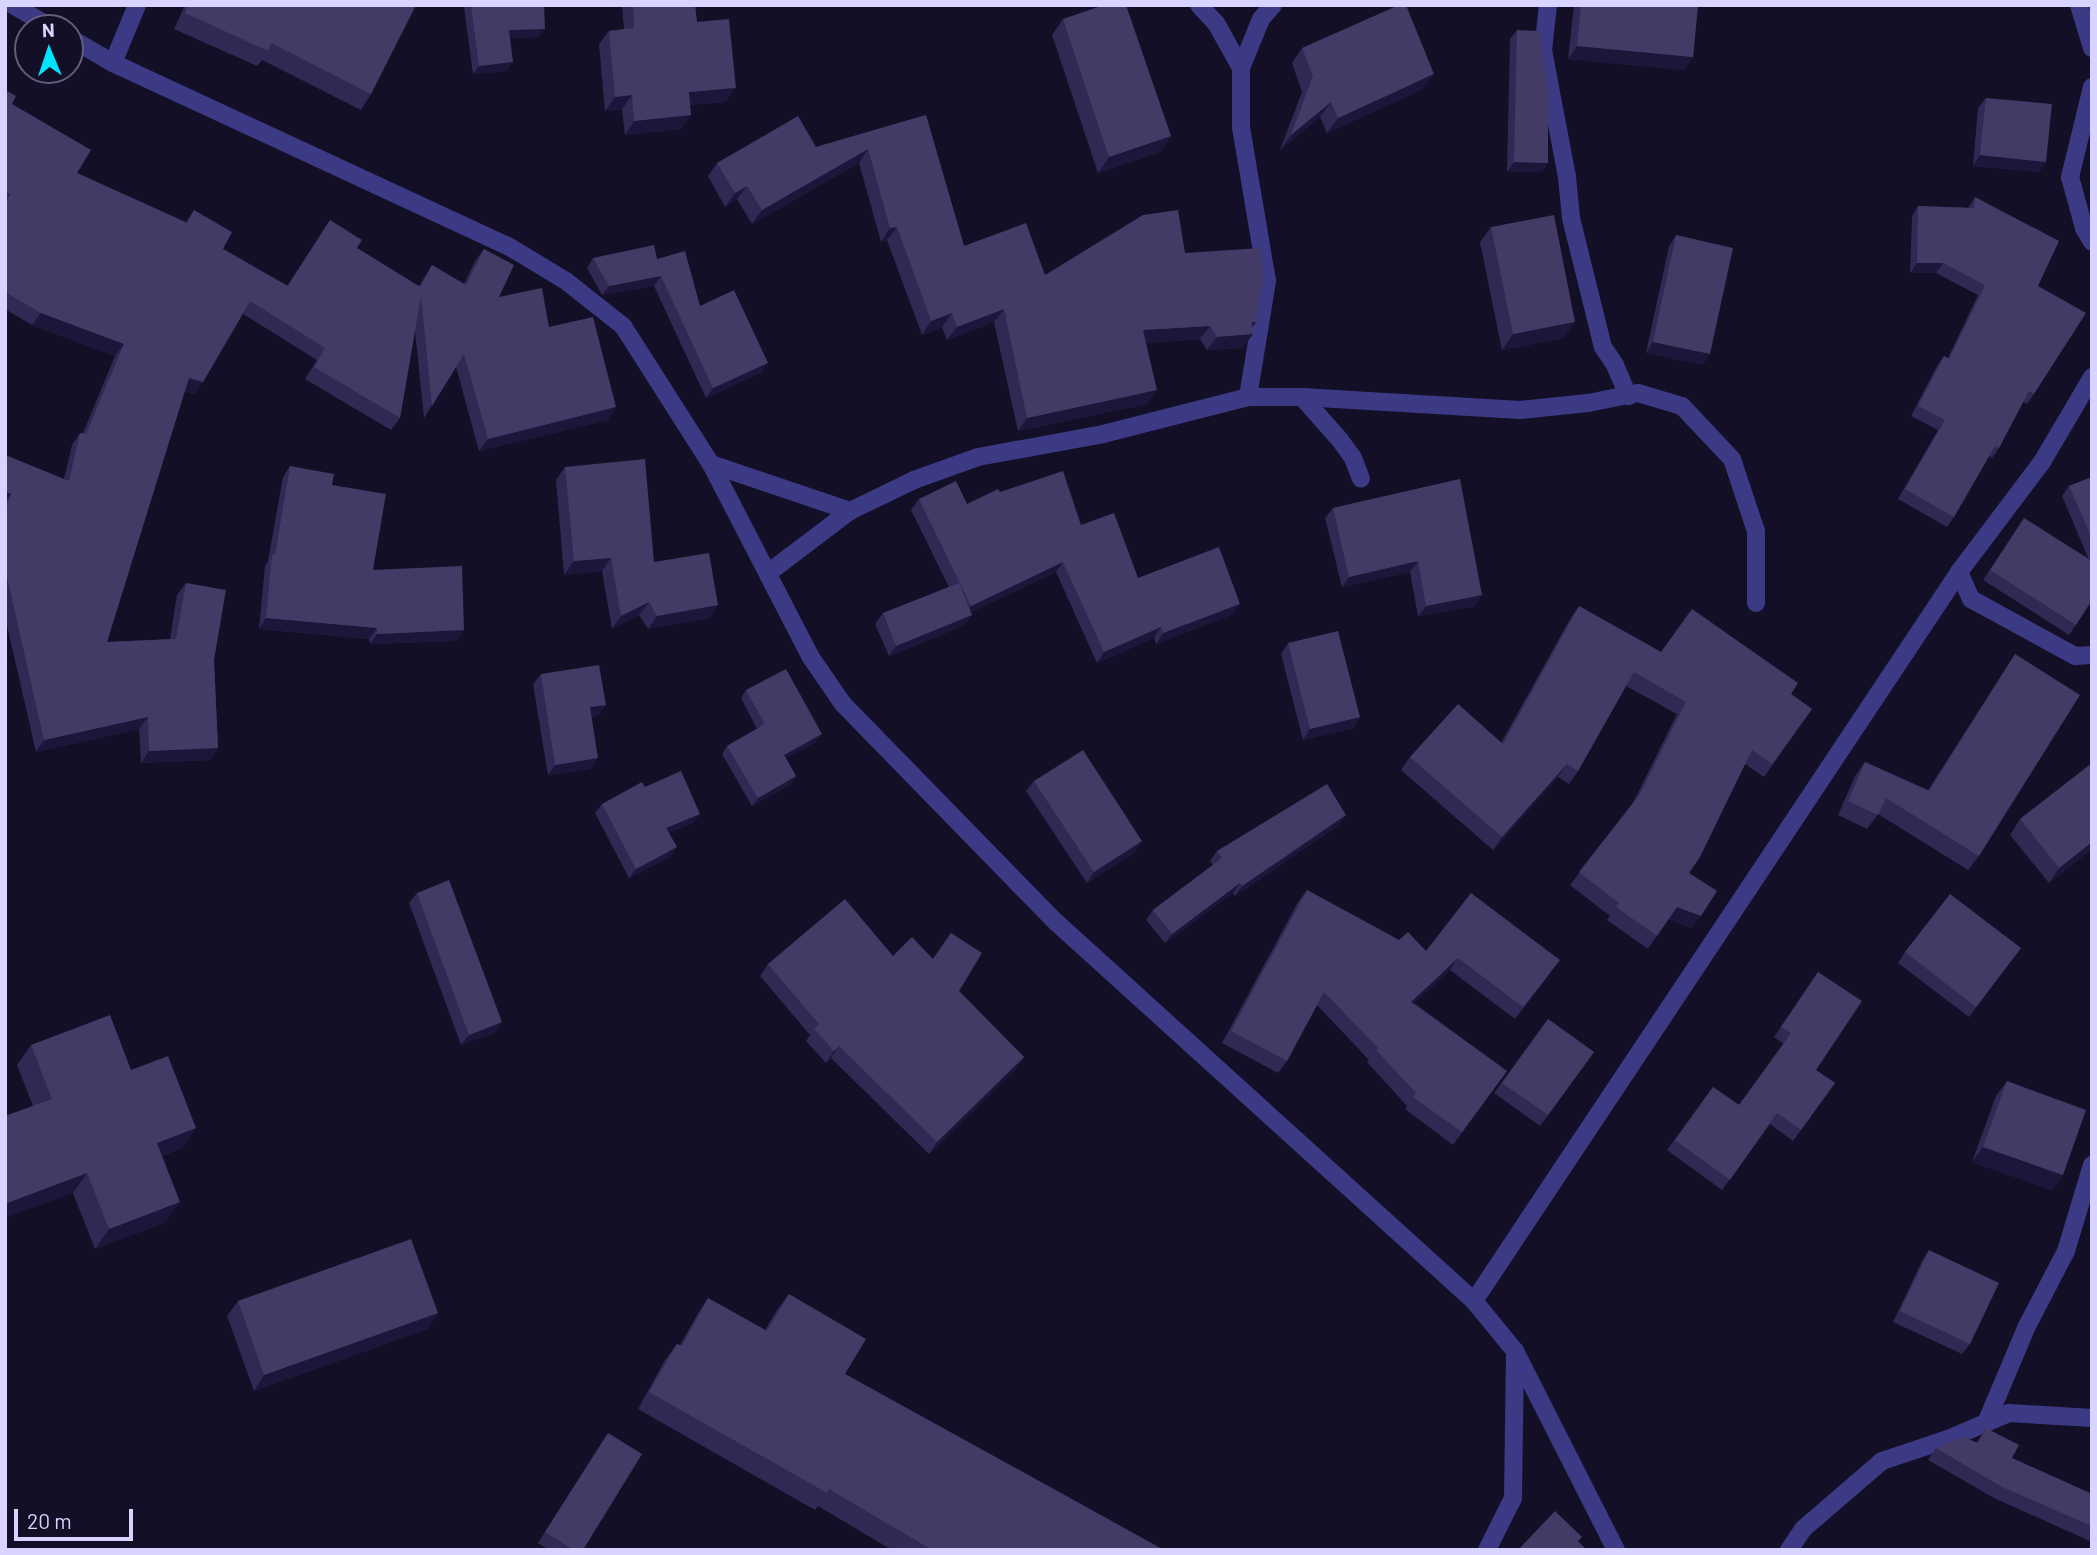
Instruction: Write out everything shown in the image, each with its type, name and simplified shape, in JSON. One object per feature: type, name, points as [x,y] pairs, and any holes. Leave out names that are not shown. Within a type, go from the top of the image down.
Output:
[{"type":"street","points":[[13,5],[28,14]]},
{"type":"street","points":[[113,63],[138,5]]},
{"type":"street","points":[[1199,5],[1216,23],[1241,68]]},
{"type":"street","points":[[1248,397],[1267,281],[1241,127],[1241,68],[1261,19],[1273,5]]},
{"type":"street","points":[[1548,5],[1543,50],[1567,177],[1571,219],[1603,347],[1615,365],[1628,396]]},
{"type":"street","points":[[2079,5],[2092,48]]},
{"type":"street","points":[[84,46],[113,63],[508,246],[566,281],[623,326],[711,464],[810,656],[843,704],[1057,923],[1474,1301],[1515,1351],[1616,1550]]},
{"type":"street","points":[[2092,87],[2070,177],[2084,228],[2092,242]]},
{"type":"street","points":[[1474,1301],[1959,572],[2042,462],[2092,377]]},
{"type":"street","points":[[768,573],[850,511],[914,480],[978,457],[1103,434],[1248,397],[1302,397],[1520,410],[1638,393],[1682,405],[1732,459],[1756,531],[1756,603]]},
{"type":"street","points":[[1302,397],[1353,458],[1361,479]]},
{"type":"street","points":[[711,464],[850,511]]},
{"type":"street","points":[[1959,572],[1971,599],[2076,656],[2092,655]]},
{"type":"street","points":[[1986,1423],[2027,1326],[2066,1251],[2092,1165]]},
{"type":"street","points":[[1487,1550],[1513,1498],[1515,1351]]},
{"type":"street","points":[[1789,1550],[1803,1529],[1882,1461],[2009,1413],[2092,1418]]},
{"type":"building","points":[[188,5],[416,5],[371,94],[271,43],[268,51],[185,13]]},
{"type":"building","points":[[471,5],[544,5],[545,29],[509,30],[513,62],[479,66]]},
{"type":"building","points":[[633,5],[695,5],[697,22],[729,19],[736,88],[689,92],[691,115],[634,121],[632,95],[615,97],[609,31],[634,28]]},
{"type":"building","points":[[1104,5],[1126,5],[1171,136],[1109,157],[1063,19]]},
{"type":"building","points":[[1399,5],[1406,5],[1434,74],[1338,118],[1331,102],[1291,135],[1313,76],[1302,48]]},
{"type":"building","points":[[1581,5],[1698,5],[1693,57],[1577,46]]},
{"type":"building","points":[[1517,30],[1540,31],[1548,92],[1548,163],[1514,162]]},
{"type":"building","points":[[5,90],[16,96],[12,104],[91,150],[77,173],[187,223],[194,210],[232,232],[223,249],[288,286],[330,220],[362,240],[357,248],[420,287],[432,265],[466,285],[484,249],[514,265],[499,297],[542,288],[549,327],[593,317],[616,407],[488,439],[464,354],[432,406],[421,296],[400,418],[314,367],[325,348],[250,301],[203,382],[189,378],[107,642],[176,639],[186,583],[226,590],[214,660],[218,748],[149,751],[148,717],[44,740],[5,568],[5,511],[11,494],[5,491],[5,455],[69,481],[80,433],[86,434],[124,344],[41,313],[5,292],[5,203],[11,194],[5,191]]},
{"type":"building","points":[[1986,98],[2052,104],[2046,162],[1980,155]]},
{"type":"building","points":[[926,115],[964,246],[1026,223],[1045,275],[1143,215],[1178,210],[1185,253],[1261,248],[1263,278],[1256,322],[1252,322],[1253,334],[1217,337],[1210,326],[1143,330],[1157,390],[1027,418],[1004,309],[957,327],[952,313],[931,321],[897,227],[890,228],[868,149],[762,210],[747,186],[735,193],[717,163],[798,116],[816,147]]},
{"type":"building","points":[[1975,197],[2059,241],[2038,286],[2086,313],[2034,394],[2029,391],[1999,448],[1995,446],[1954,517],[1905,489],[1945,420],[1918,406],[1944,356],[1949,359],[1985,285],[1943,263],[1917,263],[1918,206],[1974,208]]},
{"type":"building","points":[[1554,215],[1575,322],[1513,334],[1491,227]]},
{"type":"building","points":[[1676,235],[1733,248],[1710,354],[1653,342]]},
{"type":"building","points":[[654,245],[657,259],[685,251],[700,306],[734,290],[768,363],[713,388],[661,276],[609,286],[593,258]]},
{"type":"building","points":[[645,459],[654,562],[709,553],[718,605],[657,616],[649,602],[621,616],[611,558],[574,561],[565,467]]},
{"type":"building","points":[[290,466],[334,474],[332,485],[386,494],[373,570],[462,566],[464,630],[377,634],[377,628],[266,618],[272,555],[275,555]]},
{"type":"building","points":[[1063,471],[1081,525],[1114,513],[1138,578],[1219,547],[1240,604],[1163,633],[1161,627],[1104,652],[1063,562],[971,606],[919,499],[956,481],[967,504],[998,489],[1000,492]]},
{"type":"building","points":[[2092,477],[2092,538],[2069,486]]},
{"type":"building","points":[[1460,479],[1482,595],[1426,606],[1418,561],[1349,577],[1333,508]]},
{"type":"building","points":[[2024,518],[2092,561],[2092,600],[2076,625],[1990,570]]},
{"type":"building","points":[[959,583],[972,615],[896,646],[883,613]]},
{"type":"building","points":[[1579,606],[1661,652],[1692,609],[1798,683],[1791,694],[1812,709],[1772,764],[1752,750],[1700,857],[1689,873],[1717,891],[1701,916],[1677,907],[1657,936],[1616,907],[1619,903],[1579,872],[1640,794],[1686,702],[1634,672],[1578,771],[1567,764],[1502,837],[1410,757],[1458,704],[1503,744]]},
{"type":"building","points":[[1338,631],[1360,717],[1310,729],[1288,643]]},
{"type":"building","points":[[2015,654],[2080,695],[1979,856],[1886,798],[1878,815],[1848,801],[1865,762],[1929,791]]},
{"type":"building","points":[[599,665],[606,705],[590,707],[598,758],[555,765],[541,674]]},
{"type":"building","points":[[786,669],[822,734],[784,755],[796,776],[758,798],[727,746],[765,724],[746,690]]},
{"type":"building","points":[[1083,750],[1142,841],[1094,872],[1034,781]]},
{"type":"building","points":[[2092,763],[2092,842],[2059,868],[2020,819]]},
{"type":"building","points":[[681,771],[700,814],[666,828],[677,847],[636,869],[602,804],[642,782],[645,787]]},
{"type":"building","points":[[1327,784],[1346,815],[1242,886],[1240,883],[1172,934],[1153,910],[1222,858],[1217,851]]},
{"type":"building","points":[[449,880],[502,1022],[469,1035],[417,893]]},
{"type":"building","points":[[1307,890],[1399,940],[1408,932],[1426,951],[1471,893],[1560,960],[1523,1007],[1458,958],[1411,1002],[1507,1071],[1462,1132],[1413,1097],[1416,1093],[1376,1050],[1378,1048],[1324,992],[1287,1061],[1231,1031]]},
{"type":"building","points":[[1950,894],[2021,948],[1976,1007],[1905,952]]},
{"type":"building","points":[[845,899],[893,956],[912,937],[933,959],[951,933],[982,953],[959,991],[1024,1057],[937,1142],[839,1046],[834,1051],[814,1029],[819,1024],[768,964]]},
{"type":"building","points":[[1818,972],[1862,1001],[1816,1070],[1835,1083],[1801,1130],[1777,1113],[1730,1180],[1675,1140],[1713,1087],[1739,1105],[1791,1033],[1781,1027]]},
{"type":"building","points":[[110,1015],[131,1070],[168,1056],[196,1128],[157,1143],[180,1202],[109,1229],[87,1173],[5,1204],[5,1116],[52,1099],[31,1045]]},
{"type":"building","points":[[1548,1019],[1594,1052],[1548,1115],[1502,1083]]},
{"type":"building","points":[[2007,1081],[2086,1110],[2063,1175],[1983,1147]]},
{"type":"building","points":[[411,1239],[438,1313],[264,1375],[238,1301]]},
{"type":"building","points":[[1929,1250],[1999,1283],[1970,1344],[1900,1311]]},
{"type":"building","points":[[789,1294],[866,1339],[845,1374],[1164,1550],[932,1550],[829,1489],[827,1493],[649,1392],[677,1344],[682,1346],[708,1298],[767,1331]]},
{"type":"building","points":[[1986,1428],[2019,1445],[2012,1458],[2092,1494],[2092,1526],[2002,1487],[1936,1448],[1963,1437],[1978,1443]]},
{"type":"building","points":[[608,1433],[642,1454],[583,1550],[574,1550],[545,1532]]},
{"type":"building","points":[[1555,1511],[1582,1537],[1578,1541],[1587,1550],[1518,1550]]}]
